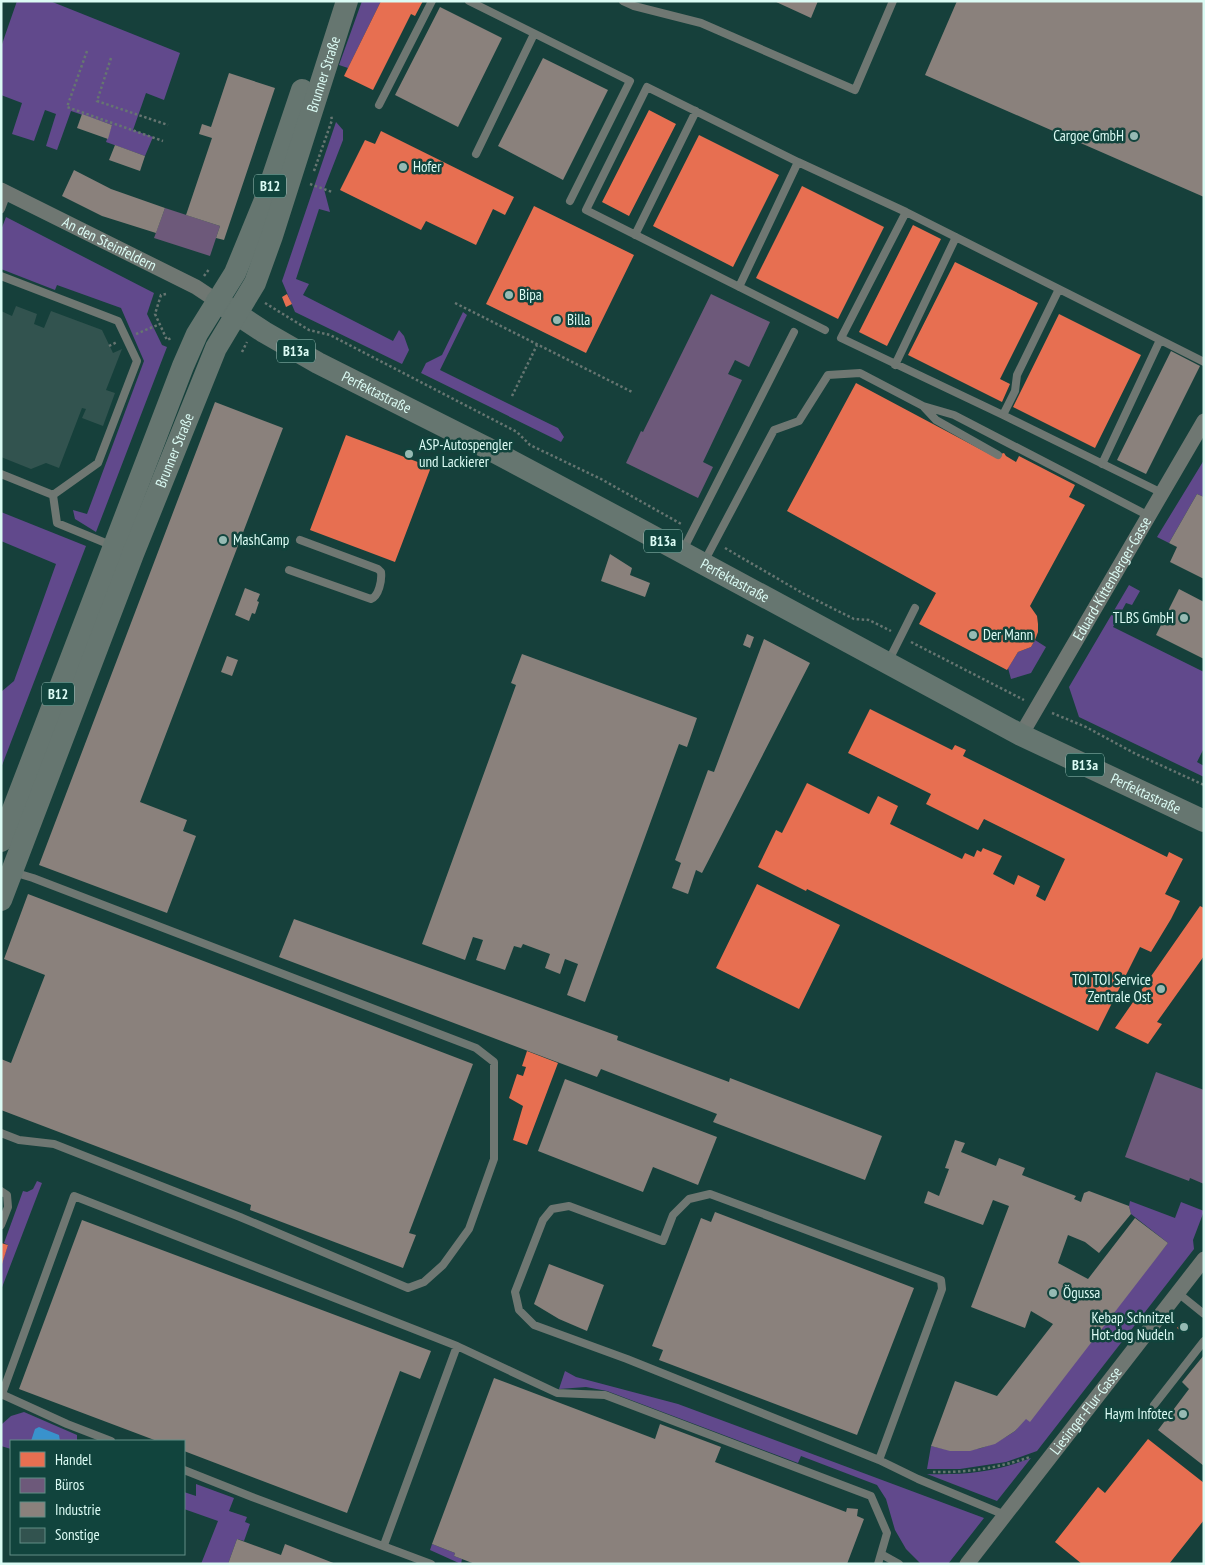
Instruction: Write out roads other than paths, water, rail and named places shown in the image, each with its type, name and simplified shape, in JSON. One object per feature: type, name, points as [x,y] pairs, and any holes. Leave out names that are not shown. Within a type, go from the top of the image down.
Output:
[{"type":"main road","name":"Brunner Straße","points":[[1,900],[7,872],[124,550],[183,366],[196,334],[235,273],[265,200],[331,1]]},
{"type":"main road","name":"Brunner Straße","points":[[1,841],[124,550],[216,348],[255,283],[348,1]]},
{"type":"main road","name":"Perfektastraße","points":[[217,301],[318,363],[485,448],[703,563],[1020,735],[1204,822]]},
{"type":"street","name":"An den Steinfeldern","points":[[4,192],[196,287],[217,301]]},
{"type":"street","name":"Eduard-Kittenberger-Gasse","points":[[1020,735],[1204,421]]},
{"type":"street","name":"Liesinger-Flur-Gasse","points":[[967,1564],[1204,1258]]},
{"type":"lane","points":[[379,105],[432,1]]},
{"type":"lane","points":[[469,1],[630,81],[570,201]]},
{"type":"lane","points":[[623,1],[634,6],[702,23],[855,90],[893,1]]},
{"type":"lane","points":[[476,154],[534,34]]},
{"type":"lane","points":[[825,330],[586,210],[647,87],[798,162],[906,212],[1204,362]]},
{"type":"lane","points":[[635,235],[696,112]]},
{"type":"lane","points":[[740,287],[798,162]]},
{"type":"lane","points":[[1,209],[4,192]]},
{"type":"lane","points":[[906,212],[841,338],[1162,493]]},
{"type":"lane","points":[[895,365],[956,237]]},
{"type":"lane","points":[[1,276],[118,321],[137,361],[98,463],[53,495]]},
{"type":"lane","points":[[1003,415],[1016,391],[1017,374],[1059,289]]},
{"type":"lane","points":[[682,552],[794,332]]},
{"type":"lane","points":[[1102,464],[1160,340]]},
{"type":"lane","points":[[703,563],[774,430],[799,422],[828,375],[860,373],[923,406],[954,415],[1148,516]]},
{"type":"lane","points":[[923,406],[936,420],[998,455]]},
{"type":"lane","points":[[1,474],[53,495]]},
{"type":"lane","points":[[53,495],[57,523],[124,550]]},
{"type":"lane","points":[[289,570],[371,599],[376,596],[382,576],[378,569],[300,540]]},
{"type":"lane","points":[[887,664],[915,608]]},
{"type":"lane","points":[[1,1133],[19,1140],[54,1144],[240,1218],[408,1288],[424,1282],[443,1265],[469,1230],[494,1159],[494,1062],[476,1048],[61,889],[7,872]]},
{"type":"lane","points":[[1,1191],[7,1195],[8,1206],[1,1225]]},
{"type":"lane","points":[[879,1460],[942,1289],[941,1280],[710,1194],[690,1199],[673,1215],[663,1241],[569,1206],[552,1209],[543,1220],[515,1292],[519,1310],[534,1325],[627,1359],[879,1460],[918,1479],[1005,1515]]},
{"type":"lane","points":[[108,1440],[67,1424],[2,1394],[74,1196],[457,1346],[557,1393],[605,1395],[871,1496],[887,1533],[878,1564]]},
{"type":"lane","points":[[1178,1293],[1204,1314]]},
{"type":"lane","points":[[1154,1405],[1204,1341]]},
{"type":"lane","points":[[384,1545],[457,1346]]},
{"type":"lane","points":[[185,1470],[431,1564]]},
{"type":"lane","points":[[881,1554],[899,1564]]},
{"type":"lane","points":[[406,1564],[409,1555]]},
{"type":"water","points":[[39,1427],[59,1435],[60,1440],[31,1440],[35,1429]]},
{"type":"place","name":"Cargoe GmbH","points":[[1134,136]]},
{"type":"place","name":"Hofer","points":[[403,167]]},
{"type":"place","name":"Bipa","points":[[509,295]]},
{"type":"place","name":"Billa","points":[[557,320]]},
{"type":"place","name":"ASP-Autospengler und Lackierer","points":[[409,454]]},
{"type":"place","name":"MashCamp","points":[[223,540]]},
{"type":"place","name":"TLBS GmbH","points":[[1184,618]]},
{"type":"place","name":"Der Mann","points":[[973,635]]},
{"type":"place","name":"TOI TOI Service Zentrale Ost","points":[[1161,989]]},
{"type":"place","name":"Ögussa","points":[[1053,1293]]},
{"type":"place","name":"Kebap Schnitzel Hot-dog Nudeln","points":[[1184,1327]]},
{"type":"place","name":"Haym Infotec","points":[[1183,1414]]}]
